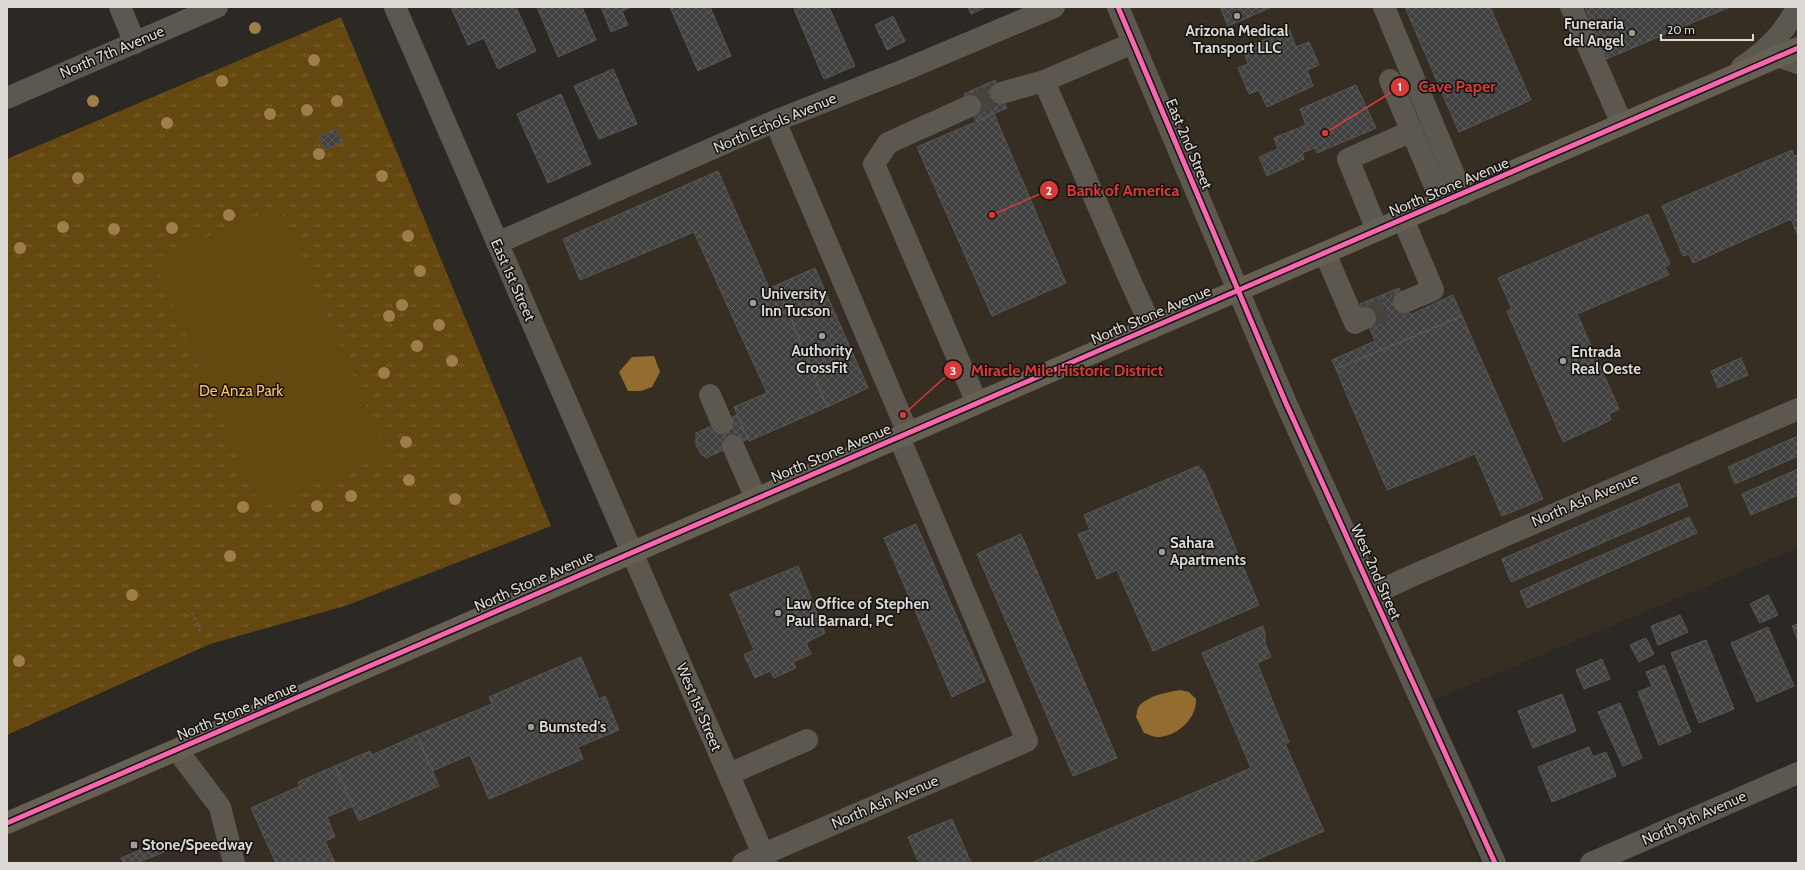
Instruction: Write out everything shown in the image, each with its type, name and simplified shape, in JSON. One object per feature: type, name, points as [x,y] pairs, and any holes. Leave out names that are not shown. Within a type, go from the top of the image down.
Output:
[{"type":"main road","name":"North Stone Avenue","points":[[7,823],[1622,124],[1718,83],[1788,60],[1798,48]]},
{"type":"street","points":[[120,7],[135,43]]},
{"type":"street","name":"North 7th Avenue","points":[[7,98],[217,7]]},
{"type":"street","name":"East 1st Street","points":[[395,7],[632,552]]},
{"type":"street","name":"North Echols Avenue","points":[[497,243],[775,121],[902,71],[1054,7]]},
{"type":"street","name":"East 2nd Street","points":[[1118,7],[1238,291]]},
{"type":"street","points":[[1384,7],[1462,194]]},
{"type":"street","points":[[1571,7],[1622,124]]},
{"type":"street","points":[[1718,83],[1760,55],[1770,46],[1786,27],[1797,7]]},
{"type":"street","points":[[1001,93],[1044,81],[1133,43]]},
{"type":"street","points":[[1390,80],[1442,203]]},
{"type":"street","points":[[1044,81],[1152,328]]},
{"type":"street","points":[[970,106],[888,143],[874,164],[977,403]]},
{"type":"street","points":[[775,121],[904,435]]},
{"type":"street","points":[[1377,230],[1348,159],[1412,131]]},
{"type":"street","points":[[1403,219],[1433,290],[1404,302]]},
{"type":"street","points":[[1325,253],[1355,323],[1365,318]]},
{"type":"street","name":"West 2nd Street","points":[[1238,291],[1285,401],[1495,863]]},
{"type":"street","points":[[710,395],[722,423]]},
{"type":"street","name":"North Ash Avenue","points":[[1373,594],[1406,578],[1798,409]]},
{"type":"street","name":"North Ash Avenue","points":[[743,863],[765,858],[1027,742],[904,435]]},
{"type":"street","points":[[733,446],[756,498]]},
{"type":"street","name":"West 1st Street","points":[[632,552],[765,858]]},
{"type":"street","points":[[729,774],[807,740]]},
{"type":"street","points":[[177,750],[220,807],[234,863]]},
{"type":"street","name":"North 9th Avenue","points":[[1591,863],[1798,773]]},
{"type":"path","points":[[192,612],[201,633]]},
{"type":"shaded area","points":[[1054,7],[1798,7],[1798,548],[1417,707],[1479,863],[7,863],[7,823],[632,552],[497,243]]},
{"type":"shaded area","points":[[654,356],[660,372],[652,387],[641,391],[628,391],[619,372],[632,357]]},
{"type":"shaded area","points":[[1180,690],[1189,692],[1196,699],[1193,713],[1184,726],[1171,734],[1164,736],[1155,737],[1144,733],[1136,717],[1138,708],[1141,704],[1157,695]]},
{"type":"green space","name":"De Anza Park","points":[[341,17],[551,526],[345,606],[210,644],[7,735],[7,159]]},
{"type":"green space","points":[[279,206],[387,453],[261,508],[153,260]]},
{"type":"building","points":[[451,7],[516,7],[536,51],[498,69],[484,38],[468,45]]},
{"type":"building","points":[[537,7],[582,7],[596,40],[558,57]]},
{"type":"building","points":[[601,7],[632,7],[622,11],[628,25],[611,32]]},
{"type":"building","points":[[670,7],[710,7],[731,56],[698,71]]},
{"type":"building","points":[[799,7],[829,7],[855,66],[824,79],[794,9]]},
{"type":"building","points":[[968,7],[986,7],[971,14]]},
{"type":"building","name":"Arizona Medical Transport LLC","points":[[1220,7],[1272,7],[1228,26]]},
{"type":"building","points":[[1405,7],[1490,7],[1531,100],[1459,132]]},
{"type":"building","name":"Funeraria del Angel","points":[[1585,7],[1730,7],[1606,59]]},
{"type":"building","points":[[893,16],[905,41],[887,50],[875,25]]},
{"type":"building","points":[[1289,29],[1296,47],[1309,42],[1319,65],[1307,70],[1313,86],[1267,107],[1259,90],[1249,94],[1238,68],[1248,64],[1243,49]]},
{"type":"building","points":[[613,69],[637,124],[599,139],[574,86]]},
{"type":"building","points":[[995,80],[1007,108],[976,121],[964,94]]},
{"type":"building","points":[[1356,85],[1376,128],[1317,153],[1315,148],[1302,153],[1304,159],[1267,176],[1259,157],[1278,149],[1274,138],[1306,125],[1300,109]]},
{"type":"building","points":[[561,94],[591,164],[548,183],[517,114]]},
{"type":"building","points":[[994,114],[1066,283],[992,316],[917,147]]},
{"type":"building","points":[[336,129],[343,142],[325,150],[319,137]]},
{"type":"building","points":[[1792,150],[1794,156],[1798,155],[1798,236],[1791,219],[1693,263],[1689,254],[1683,256],[1662,206]]},
{"type":"building","points":[[718,171],[769,288],[777,285],[827,407],[749,441],[734,407],[767,393],[694,232],[580,280],[563,239]]},
{"type":"building","name":"Entrada Real Oeste","points":[[1648,214],[1670,264],[1665,267],[1669,275],[1577,314],[1619,409],[1609,414],[1611,420],[1563,442],[1507,311],[1512,309],[1498,278]]},
{"type":"building","name":"Authority CrossFit","points":[[815,268],[868,388],[827,407],[777,285]]},
{"type":"building","points":[[1399,288],[1410,315],[1453,295],[1462,316],[1336,369],[1332,360],[1375,341],[1360,304]]},
{"type":"building","points":[[1462,316],[1543,499],[1502,516],[1475,454],[1387,490],[1336,369]]},
{"type":"building","points":[[1741,358],[1748,375],[1718,388],[1711,371]]},
{"type":"building","points":[[737,415],[748,439],[706,458],[701,454],[696,445],[696,433]]},
{"type":"building","points":[[1798,436],[1798,456],[1735,484],[1728,467]]},
{"type":"building","name":"Sahara Apartments","points":[[1198,466],[1204,472],[1259,605],[1153,651],[1117,570],[1097,579],[1078,534],[1090,530],[1084,515]]},
{"type":"building","points":[[1798,469],[1798,495],[1751,515],[1742,494]]},
{"type":"building","points":[[1679,483],[1688,506],[1511,582],[1502,559]]},
{"type":"building","points":[[1689,517],[1697,533],[1527,608],[1520,591]]},
{"type":"building","points":[[916,524],[985,681],[952,697],[884,538]]},
{"type":"building","points":[[1021,534],[1117,758],[1073,776],[977,554]]},
{"type":"building","name":"Law Office of Stephen Paul Barnard, PC","points":[[798,566],[825,633],[806,643],[811,654],[793,662],[796,668],[774,678],[770,671],[755,678],[744,655],[754,650],[730,594]]},
{"type":"building","points":[[1768,595],[1778,615],[1760,623],[1750,604]]},
{"type":"building","points":[[1680,615],[1688,632],[1658,645],[1651,626]]},
{"type":"building","points":[[1798,624],[1798,640],[1792,626]]},
{"type":"building","points":[[1263,626],[1265,643],[1271,657],[1257,663],[1289,742],[1285,744],[1324,831],[1249,863],[1031,863],[1251,768],[1202,653]]},
{"type":"building","points":[[1768,627],[1794,686],[1757,702],[1731,643]]},
{"type":"building","points":[[1646,638],[1654,654],[1639,662],[1630,645]]},
{"type":"building","points":[[1706,640],[1734,709],[1699,723],[1671,653]]},
{"type":"building","points":[[581,657],[599,699],[605,696],[619,730],[578,747],[583,759],[489,799],[470,755],[432,771],[417,735],[492,704],[489,697]]},
{"type":"building","points":[[1602,659],[1610,679],[1584,689],[1576,670]]},
{"type":"building","points":[[1664,665],[1691,732],[1659,745],[1638,692],[1652,686],[1646,672]]},
{"type":"building","points":[[1562,694],[1576,731],[1533,748],[1518,711]]},
{"type":"building","points":[[1620,703],[1642,758],[1623,766],[1598,712]]},
{"type":"building","points":[[417,735],[439,786],[359,821],[335,766],[370,751],[372,755]]},
{"type":"building","points":[[1589,747],[1593,757],[1606,752],[1616,776],[1552,802],[1538,767]]},
{"type":"building","points":[[335,766],[353,806],[327,817],[335,837],[325,841],[335,863],[276,863],[251,808],[300,786],[298,782]]},
{"type":"building","points":[[952,819],[971,863],[919,863],[908,837]]},
{"type":"building","points":[[160,842],[164,852],[137,863],[124,863],[121,858]]},
{"type":"tunnel","points":[[970,106],[1001,93]]},
{"type":"tunnel","points":[[1365,318],[1404,302]]},
{"type":"cycle path","points":[[1118,7],[1285,401],[1495,863]]},
{"type":"cycle path","points":[[7,823],[1798,48]]},
{"type":"place","name":"Arizona Medical Transport LLC","points":[[1237,16]]},
{"type":"place","name":"Funeraria del Angel","points":[[1632,33]]},
{"type":"place","name":"Cave Paper","points":[[1325,133]]},
{"type":"place","name":"Bank of America","points":[[992,215]]},
{"type":"place","name":"University Inn Tucson","points":[[753,303]]},
{"type":"place","name":"Authority CrossFit","points":[[822,336]]},
{"type":"place","name":"Entrada Real Oeste","points":[[1563,361]]},
{"type":"place","name":"Miracle Mile Historic District","points":[[903,415]]},
{"type":"place","name":"Sahara Apartments","points":[[1162,552]]},
{"type":"place","name":"Law Office of Stephen Paul Barnard, PC","points":[[778,613]]},
{"type":"place","name":"Bumsted's","points":[[531,727]]},
{"type":"place","name":"Stone/Speedway","points":[[134,845]]}]
